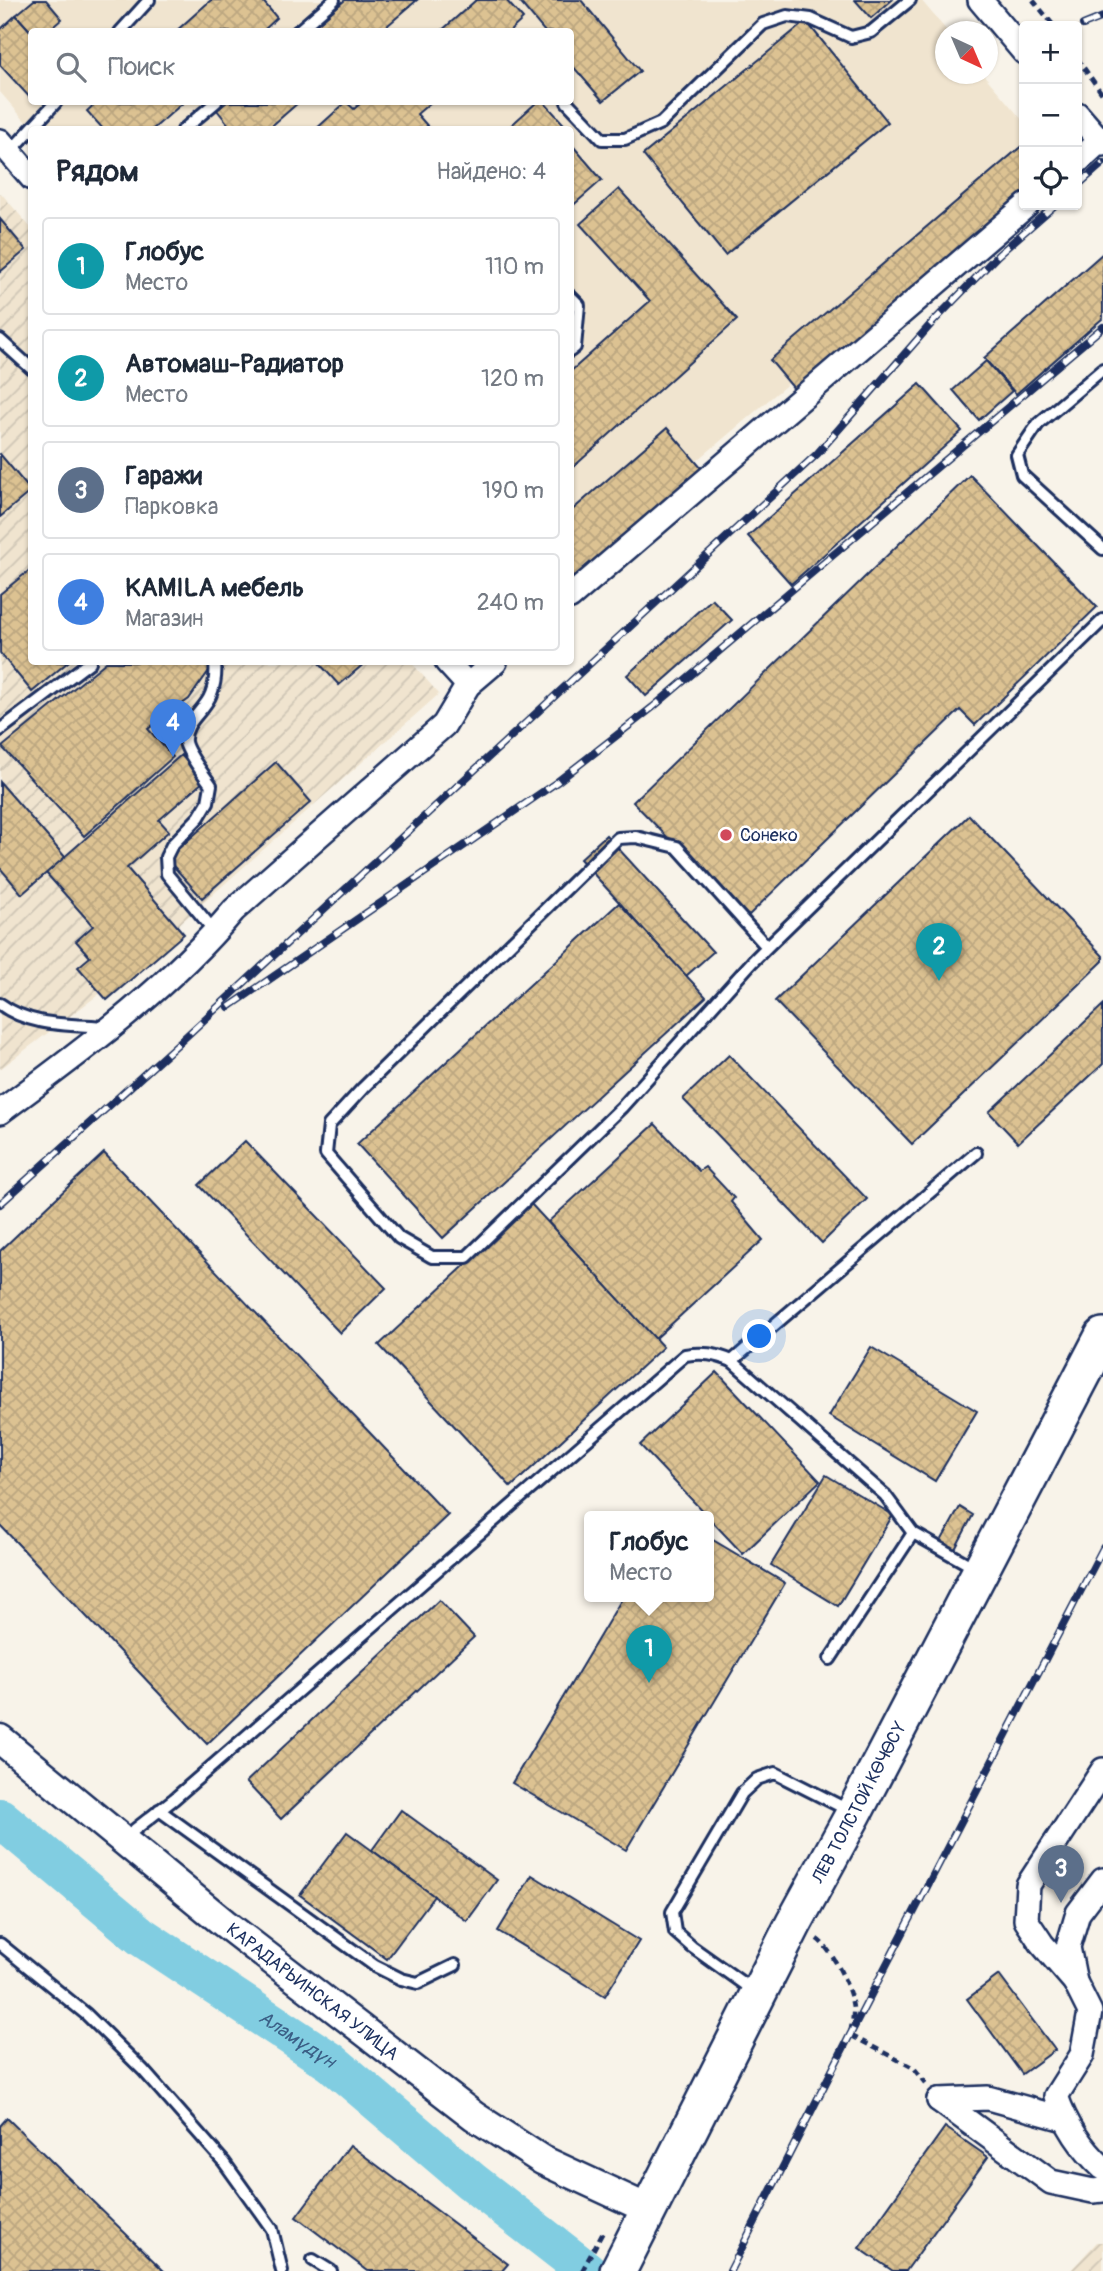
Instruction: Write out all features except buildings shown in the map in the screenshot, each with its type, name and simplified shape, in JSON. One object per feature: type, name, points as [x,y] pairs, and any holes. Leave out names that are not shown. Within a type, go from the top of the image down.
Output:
[{"type":"main road","name":"ЛЕВ ТОЛСТОЙ КӨЧӨСҮ","points":[[618,2271],[630,2226],[758,1994],[1103,1336]]},
{"type":"street","points":[[980,0],[1019,46]]},
{"type":"street","points":[[1082,120],[1102,143],[1082,158]]},
{"type":"street","points":[[5,147],[28,173]]},
{"type":"street","points":[[574,594],[1021,210]]},
{"type":"street","points":[[450,665],[468,685]]},
{"type":"street","points":[[0,1112],[113,1028],[215,932],[234,910],[444,725],[468,685],[491,665]]},
{"type":"street","name":"КАРАДАРЬИНСКАЯ УЛИЦА","points":[[0,1740],[234,1931],[474,2116],[542,2160],[630,2226]]},
{"type":"street","points":[[1103,1770],[1028,1885],[1026,1920],[1042,1944],[1075,1982],[1090,2012],[1082,2055],[1056,2096],[1064,2119],[1088,2155],[1103,2168]]},
{"type":"street","points":[[1075,1982],[1068,1947],[1078,1913],[1103,1880]]},
{"type":"street","points":[[939,2100],[988,2098],[1064,2119]]},
{"type":"street","points":[[939,2100],[1051,2182],[1093,2191],[1103,2190]]},
{"type":"lane","points":[[124,28],[149,0]]},
{"type":"lane","points":[[302,28],[334,0]]},
{"type":"lane","points":[[570,105],[602,139],[625,139],[661,123],[764,24],[787,16],[811,19],[851,37],[871,32],[909,0]]},
{"type":"lane","points":[[29,126],[53,105]]},
{"type":"lane","points":[[188,126],[212,105]]},
{"type":"lane","points":[[5,147],[28,127]]},
{"type":"lane","points":[[574,300],[579,305],[574,348]]},
{"type":"lane","points":[[0,340],[28,365]]},
{"type":"lane","points":[[1103,369],[1038,424],[1017,454],[1022,475],[1103,549]]},
{"type":"lane","points":[[767,947],[677,847],[636,837],[618,838],[363,1088],[329,1125],[327,1154],[399,1238],[432,1257],[467,1257],[622,1107],[767,947],[1103,620]]},
{"type":"lane","points":[[0,730],[86,665]]},
{"type":"lane","points":[[215,665],[211,696],[191,723],[186,733],[185,745],[211,785],[208,802],[199,817],[172,845],[166,857],[167,874],[215,932]]},
{"type":"lane","points":[[0,1004],[13,1014],[30,1020],[113,1028]]},
{"type":"lane","points":[[732,1361],[976,1153]]},
{"type":"lane","points":[[122,1839],[174,1799],[685,1355],[716,1354],[732,1361],[885,1495],[913,1533],[980,1570]]},
{"type":"lane","points":[[830,1660],[913,1533]]},
{"type":"lane","points":[[758,1994],[675,1932],[672,1912],[742,1793],[758,1779],[775,1773],[854,1813]]},
{"type":"lane","points":[[159,1810],[375,1966],[401,1979],[418,1983],[455,1965]]},
{"type":"lane","points":[[0,1944],[86,2014],[143,2070],[224,2162],[272,2228],[282,2271]]},
{"type":"lane","points":[[313,2260],[331,2271]]},
{"type":"path","points":[[1033,0],[1050,21]]},
{"type":"path","points":[[1082,65],[1103,95]]},
{"type":"path","points":[[823,1943],[837,1964],[848,1989],[853,2009],[849,2035],[914,2068],[939,2100]]},
{"type":"path","points":[[582,2271],[630,2226]]},
{"type":"shaded area","points":[[0,0],[921,0],[939,21],[935,21],[935,84],[992,84],[1019,116],[1019,187],[574,565],[574,126],[29,126],[0,92]]},
{"type":"shaded area","points":[[0,192],[28,225],[28,665],[414,665],[439,694],[106,989],[0,1069]]},
{"type":"shaded area","points":[[1097,2242],[1103,2242],[1103,2271],[1070,2271]]},
{"type":"waterway","name":"Аламүдүн","points":[[0,1818],[142,1937],[331,2062],[471,2181],[587,2271]]},
{"type":"railway","points":[[1083,25],[1103,17]]},
{"type":"railway","points":[[1082,182],[1103,163]]},
{"type":"railway","points":[[0,1204],[181,1041],[817,454],[931,324],[998,255],[1049,210]]},
{"type":"railway","points":[[229,1007],[557,782],[653,707],[1103,327]]},
{"type":"railway","points":[[730,2271],[1103,1548]]},
{"type":"place","name":"KAMILA мебель","points":[[173,757]]},
{"type":"place","name":"Сонеко","points":[[726,835]]},
{"type":"place","name":"Автомаш-Радиатор","points":[[939,981]]},
{"type":"place","name":"Глобус","points":[[649,1683]]},
{"type":"place","name":"Гаражи","points":[[1061,1903]]}]
